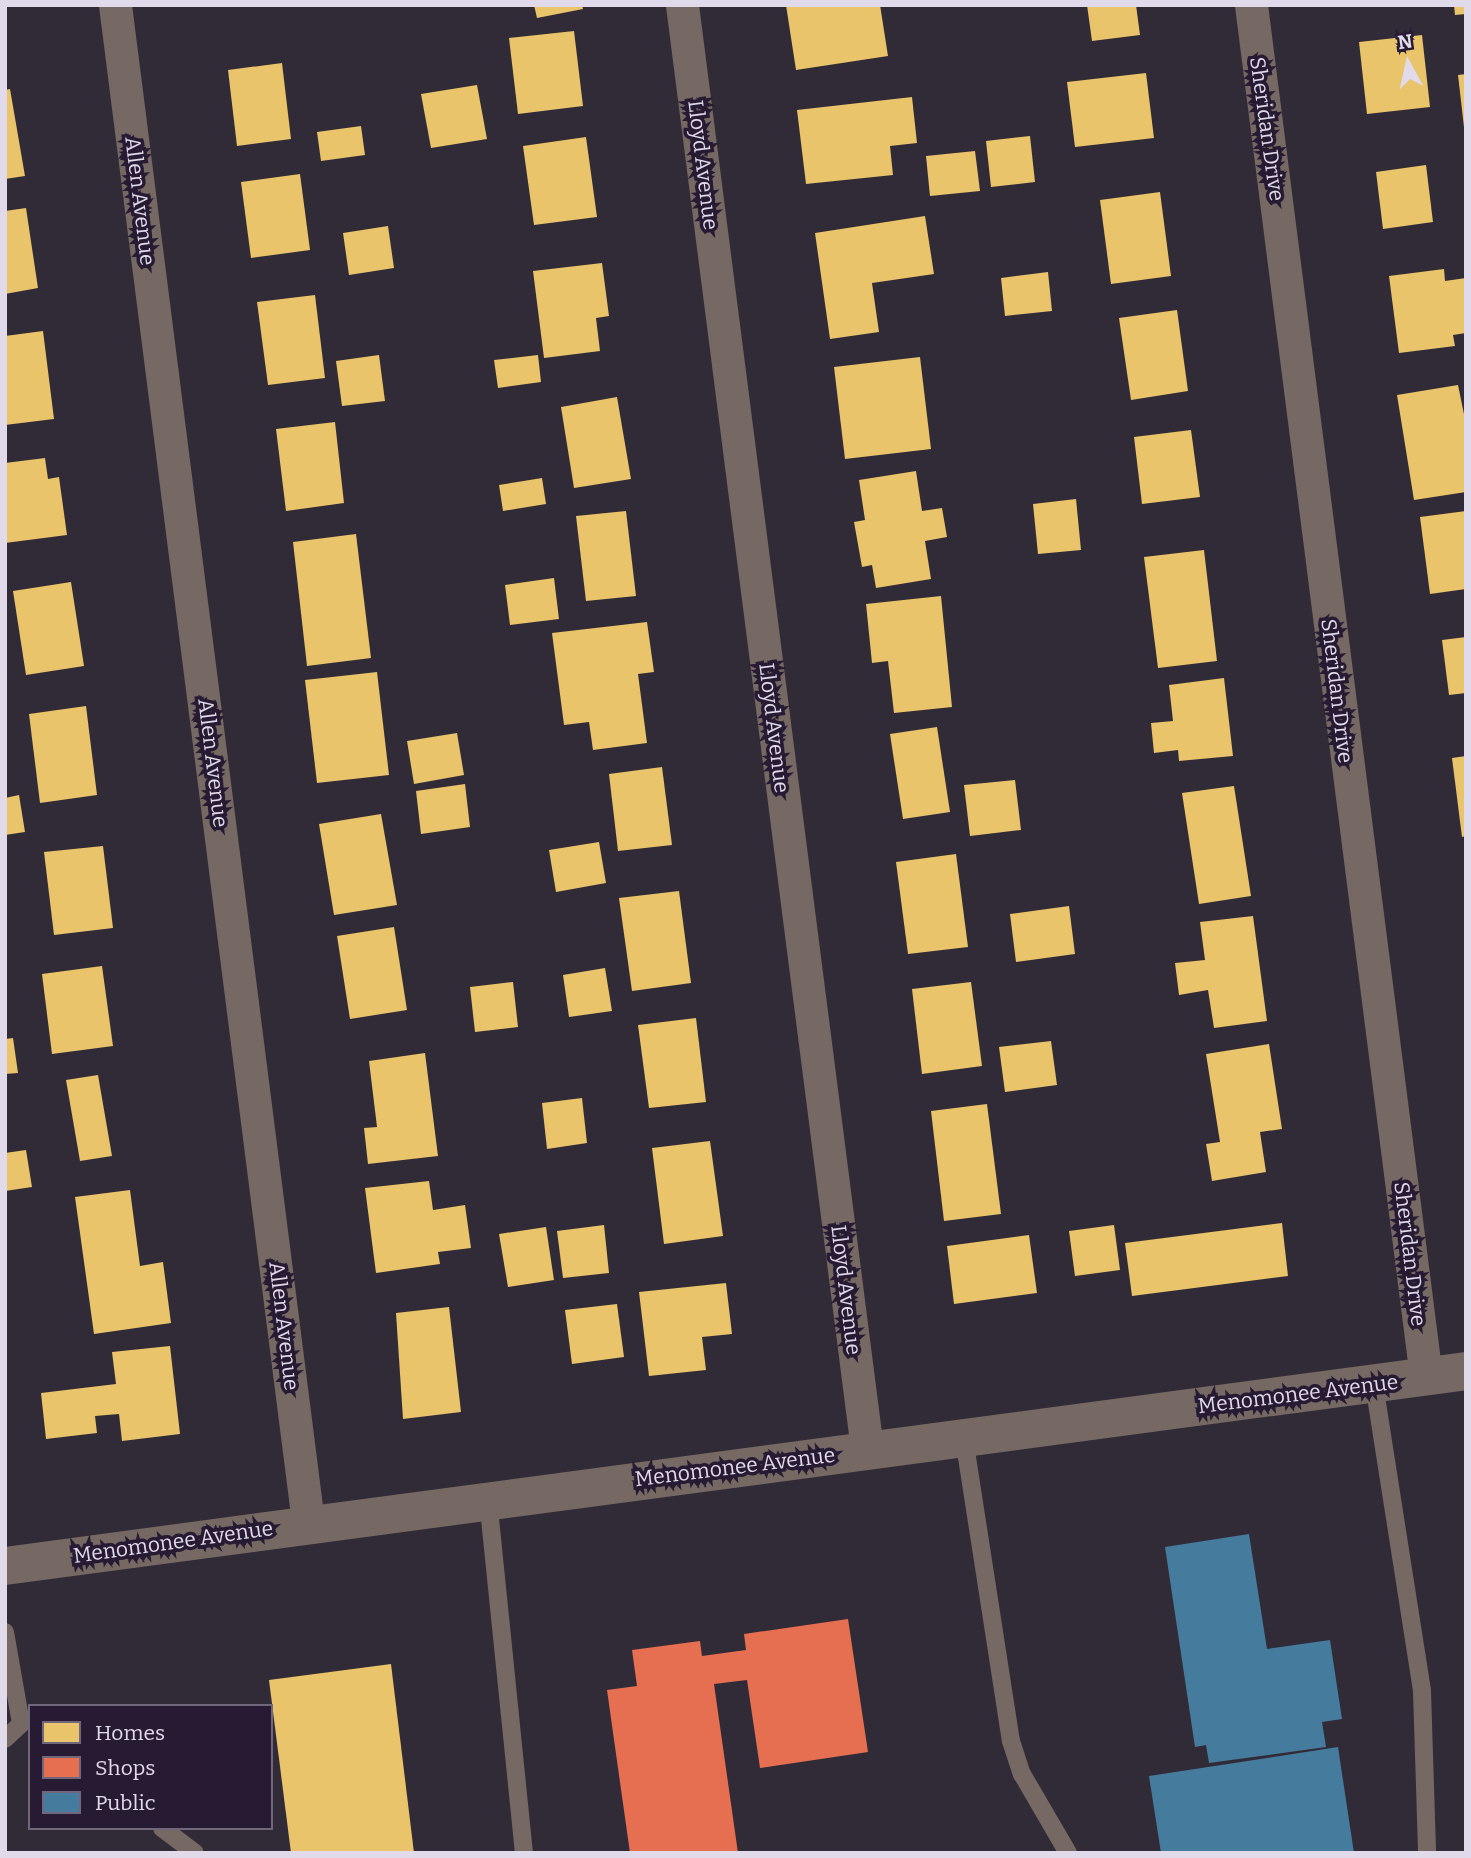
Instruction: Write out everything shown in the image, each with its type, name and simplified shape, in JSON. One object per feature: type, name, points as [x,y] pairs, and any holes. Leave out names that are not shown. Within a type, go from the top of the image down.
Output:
[{"type":"street","name":"Allen Avenue","points":[[115,5],[308,1522]]},
{"type":"street","name":"Lloyd Avenue","points":[[682,5],[867,1450]]},
{"type":"street","name":"Sheridan Drive","points":[[1251,5],[1426,1377]]},
{"type":"street","name":"Menomonee Avenue","points":[[5,1566],[308,1522],[1466,1371]]},
{"type":"lane","points":[[1374,1384],[1422,1691],[1427,1853]]},
{"type":"lane","points":[[964,1438],[1009,1732],[1022,1774],[1068,1853]]},
{"type":"lane","points":[[488,1499],[524,1853]]},
{"type":"lane","points":[[5,1632],[25,1728],[5,1739]]},
{"type":"lane","points":[[165,1830],[195,1853]]},
{"type":"building: Homes","points":[[534,5],[582,5],[583,9],[537,18]]},
{"type":"building: Homes","points":[[786,5],[880,5],[888,56],[796,70]]},
{"type":"building: Homes","points":[[1087,5],[1136,5],[1140,35],[1092,41]]},
{"type":"building: Homes","points":[[1454,5],[1466,5],[1466,14],[1455,15]]},
{"type":"building: Homes","points":[[574,31],[583,106],[518,114],[509,38]]},
{"type":"building: Homes","points":[[1422,35],[1430,107],[1367,114],[1359,42]]},
{"type":"building: Homes","points":[[282,63],[291,139],[237,146],[228,70]]},
{"type":"building: Homes","points":[[1146,73],[1154,138],[1075,147],[1067,82]]},
{"type":"building: Homes","points":[[1466,74],[1466,127],[1464,127],[1458,75]]},
{"type":"building: Homes","points":[[477,85],[487,139],[431,148],[421,94]]},
{"type":"building: Homes","points":[[10,89],[25,176],[5,179],[5,90]]},
{"type":"building: Homes","points":[[912,97],[917,143],[890,146],[893,175],[806,184],[797,110]]},
{"type":"building: Homes","points":[[361,126],[365,155],[321,161],[317,132]]},
{"type":"building: Homes","points":[[1030,136],[1035,182],[991,187],[986,141]]},
{"type":"building: Homes","points":[[586,137],[597,217],[534,225],[523,146]]},
{"type":"building: Homes","points":[[975,151],[980,191],[930,196],[926,156]]},
{"type":"building: Homes","points":[[1426,165],[1433,222],[1383,229],[1376,172]]},
{"type":"building: Homes","points":[[300,174],[310,250],[251,258],[241,182]]},
{"type":"building: Homes","points":[[1160,192],[1171,276],[1111,284],[1100,200]]},
{"type":"building: Homes","points":[[26,208],[38,288],[5,294],[5,211]]},
{"type":"building: Homes","points":[[925,216],[934,274],[872,283],[879,332],[830,339],[815,233]]},
{"type":"building: Homes","points":[[388,226],[394,268],[349,275],[343,233]]},
{"type":"building: Homes","points":[[602,263],[609,316],[596,318],[600,351],[544,358],[533,271]]},
{"type":"building: Homes","points":[[1444,269],[1445,281],[1466,278],[1466,333],[1453,335],[1455,346],[1399,353],[1389,276]]},
{"type":"building: Homes","points":[[1048,272],[1052,311],[1005,316],[1001,278]]},
{"type":"building: Homes","points":[[315,295],[325,378],[268,385],[257,302]]},
{"type":"building: Homes","points":[[1177,310],[1188,391],[1131,400],[1119,318]]},
{"type":"building: Homes","points":[[43,331],[54,419],[5,425],[5,336]]},
{"type":"building: Homes","points":[[379,355],[385,401],[342,406],[336,361]]},
{"type":"building: Homes","points":[[538,355],[541,382],[498,388],[494,360]]},
{"type":"building: Homes","points":[[920,357],[931,449],[845,459],[834,367]]},
{"type":"building: Homes","points":[[1458,385],[1466,424],[1466,492],[1414,500],[1397,395]]},
{"type":"building: Homes","points":[[617,397],[631,479],[574,488],[561,407]]},
{"type":"building: Homes","points":[[335,422],[344,503],[286,511],[276,429]]},
{"type":"building: Homes","points":[[1191,430],[1200,497],[1142,504],[1134,437]]},
{"type":"building: Homes","points":[[45,458],[48,479],[59,477],[67,535],[5,543],[5,463]]},
{"type":"building: Homes","points":[[916,471],[922,511],[942,508],[947,537],[925,541],[931,579],[876,588],[872,565],[862,567],[854,522],[865,520],[859,480]]},
{"type":"building: Homes","points":[[542,478],[546,504],[503,511],[499,485]]},
{"type":"building: Homes","points":[[1076,499],[1081,550],[1038,554],[1033,504]]},
{"type":"building: Homes","points":[[626,511],[636,596],[586,601],[576,516]]},
{"type":"building: Homes","points":[[1466,511],[1466,589],[1430,594],[1420,517]]},
{"type":"building: Homes","points":[[356,534],[371,658],[307,666],[293,542]]},
{"type":"building: Homes","points":[[1204,550],[1217,661],[1158,668],[1144,557]]},
{"type":"building: Homes","points":[[554,578],[559,619],[510,625],[505,585]]},
{"type":"building: Homes","points":[[71,582],[84,666],[26,675],[13,591]]},
{"type":"building: Homes","points":[[941,596],[952,707],[894,713],[888,661],[872,663],[866,604]]},
{"type":"building: Homes","points":[[647,622],[654,672],[638,674],[647,743],[593,750],[589,722],[564,725],[552,633]]},
{"type":"building: Homes","points":[[1466,637],[1466,693],[1449,695],[1442,640]]},
{"type":"building: Homes","points":[[377,672],[389,775],[317,783],[305,680]]},
{"type":"building: Homes","points":[[1224,678],[1233,756],[1179,761],[1178,750],[1154,753],[1151,723],[1173,721],[1169,685]]},
{"type":"building: Homes","points":[[86,706],[97,795],[40,803],[29,714]]},
{"type":"building: Homes","points":[[937,727],[950,812],[903,819],[890,734]]},
{"type":"building: Homes","points":[[457,733],[464,775],[414,784],[407,741]]},
{"type":"building: Homes","points":[[1466,756],[1466,836],[1462,837],[1452,758]]},
{"type":"building: Homes","points":[[662,767],[672,845],[618,851],[609,774]]},
{"type":"building: Homes","points":[[1015,780],[1021,830],[970,836],[964,785]]},
{"type":"building: Homes","points":[[465,784],[470,827],[421,834],[416,791]]},
{"type":"building: Homes","points":[[1234,786],[1251,896],[1199,904],[1182,793]]},
{"type":"building: Homes","points":[[19,795],[25,832],[5,835],[5,798]]},
{"type":"building: Homes","points":[[381,814],[397,905],[334,915],[319,824]]},
{"type":"building: Homes","points":[[599,842],[606,883],[556,892],[549,850]]},
{"type":"building: Homes","points":[[103,846],[113,928],[54,935],[44,852]]},
{"type":"building: Homes","points":[[956,854],[968,947],[908,954],[896,862]]},
{"type":"building: Homes","points":[[679,891],[691,983],[632,991],[619,898]]},
{"type":"building: Homes","points":[[1069,906],[1075,954],[1016,962],[1010,914]]},
{"type":"building: Homes","points":[[1253,916],[1267,1021],[1214,1028],[1208,990],[1179,995],[1175,963],[1205,960],[1200,922]]},
{"type":"building: Homes","points":[[394,927],[407,1010],[350,1019],[337,936]]},
{"type":"building: Homes","points":[[102,966],[113,1046],[52,1054],[42,974]]},
{"type":"building: Homes","points":[[605,968],[612,1011],[569,1017],[563,975]]},
{"type":"building: Homes","points":[[513,982],[518,1027],[475,1032],[470,987]]},
{"type":"building: Homes","points":[[971,982],[982,1066],[922,1074],[912,989]]},
{"type":"building: Homes","points":[[696,1018],[706,1102],[649,1108],[638,1025]]},
{"type":"building: Homes","points":[[13,1038],[18,1073],[5,1074],[5,1039]]},
{"type":"building: Homes","points":[[1051,1041],[1057,1085],[1005,1092],[999,1047]]},
{"type":"building: Homes","points":[[1269,1044],[1282,1129],[1260,1132],[1266,1172],[1212,1181],[1206,1144],[1220,1142],[1206,1054]]},
{"type":"building: Homes","points":[[425,1053],[438,1156],[368,1164],[364,1128],[377,1127],[369,1061]]},
{"type":"building: Homes","points":[[98,1075],[112,1156],[80,1161],[66,1080]]},
{"type":"building: Homes","points":[[582,1098],[587,1143],[547,1149],[542,1103]]},
{"type":"building: Homes","points":[[987,1104],[1001,1214],[944,1221],[931,1111]]},
{"type":"building: Homes","points":[[710,1141],[723,1236],[664,1244],[652,1148]]},
{"type":"building: Homes","points":[[26,1150],[32,1187],[5,1191],[5,1153]]},
{"type":"building: Homes","points":[[429,1181],[433,1210],[465,1205],[471,1248],[438,1252],[440,1264],[376,1273],[365,1188]]},
{"type":"building: Homes","points":[[130,1190],[140,1266],[163,1262],[171,1323],[94,1334],[75,1197]]},
{"type":"building: Homes","points":[[1282,1223],[1288,1276],[1132,1296],[1125,1243]]},
{"type":"building: Homes","points":[[604,1225],[609,1273],[563,1278],[557,1231]]},
{"type":"building: Homes","points":[[1114,1225],[1120,1270],[1075,1276],[1069,1231]]},
{"type":"building: Homes","points":[[546,1227],[554,1280],[508,1287],[499,1234]]},
{"type":"building: Homes","points":[[1029,1235],[1037,1293],[954,1304],[947,1246]]},
{"type":"building: Homes","points":[[726,1283],[732,1334],[702,1337],[706,1370],[649,1376],[639,1292]]},
{"type":"building: Homes","points":[[617,1304],[624,1357],[572,1364],[565,1310]]},
{"type":"building: Homes","points":[[449,1307],[461,1412],[403,1419],[396,1313]]},
{"type":"building: Homes","points":[[170,1346],[180,1434],[122,1441],[119,1414],[95,1416],[97,1433],[46,1439],[41,1393],[116,1384],[112,1352]]},
{"type":"building: Homes","points":[[391,1664],[414,1853],[291,1853],[269,1680]]},
{"type":"building: Shops","points":[[848,1619],[868,1752],[760,1768],[747,1680],[714,1684],[738,1853],[630,1853],[607,1690],[637,1686],[632,1650],[700,1641],[702,1656],[746,1650],[744,1634]]},
{"type":"building: Public","points":[[1249,1534],[1267,1649],[1330,1640],[1342,1719],[1322,1722],[1326,1747],[1209,1763],[1206,1745],[1195,1747],[1165,1547]]},
{"type":"building: Public","points":[[1338,1747],[1354,1853],[1161,1853],[1149,1776]]}]
